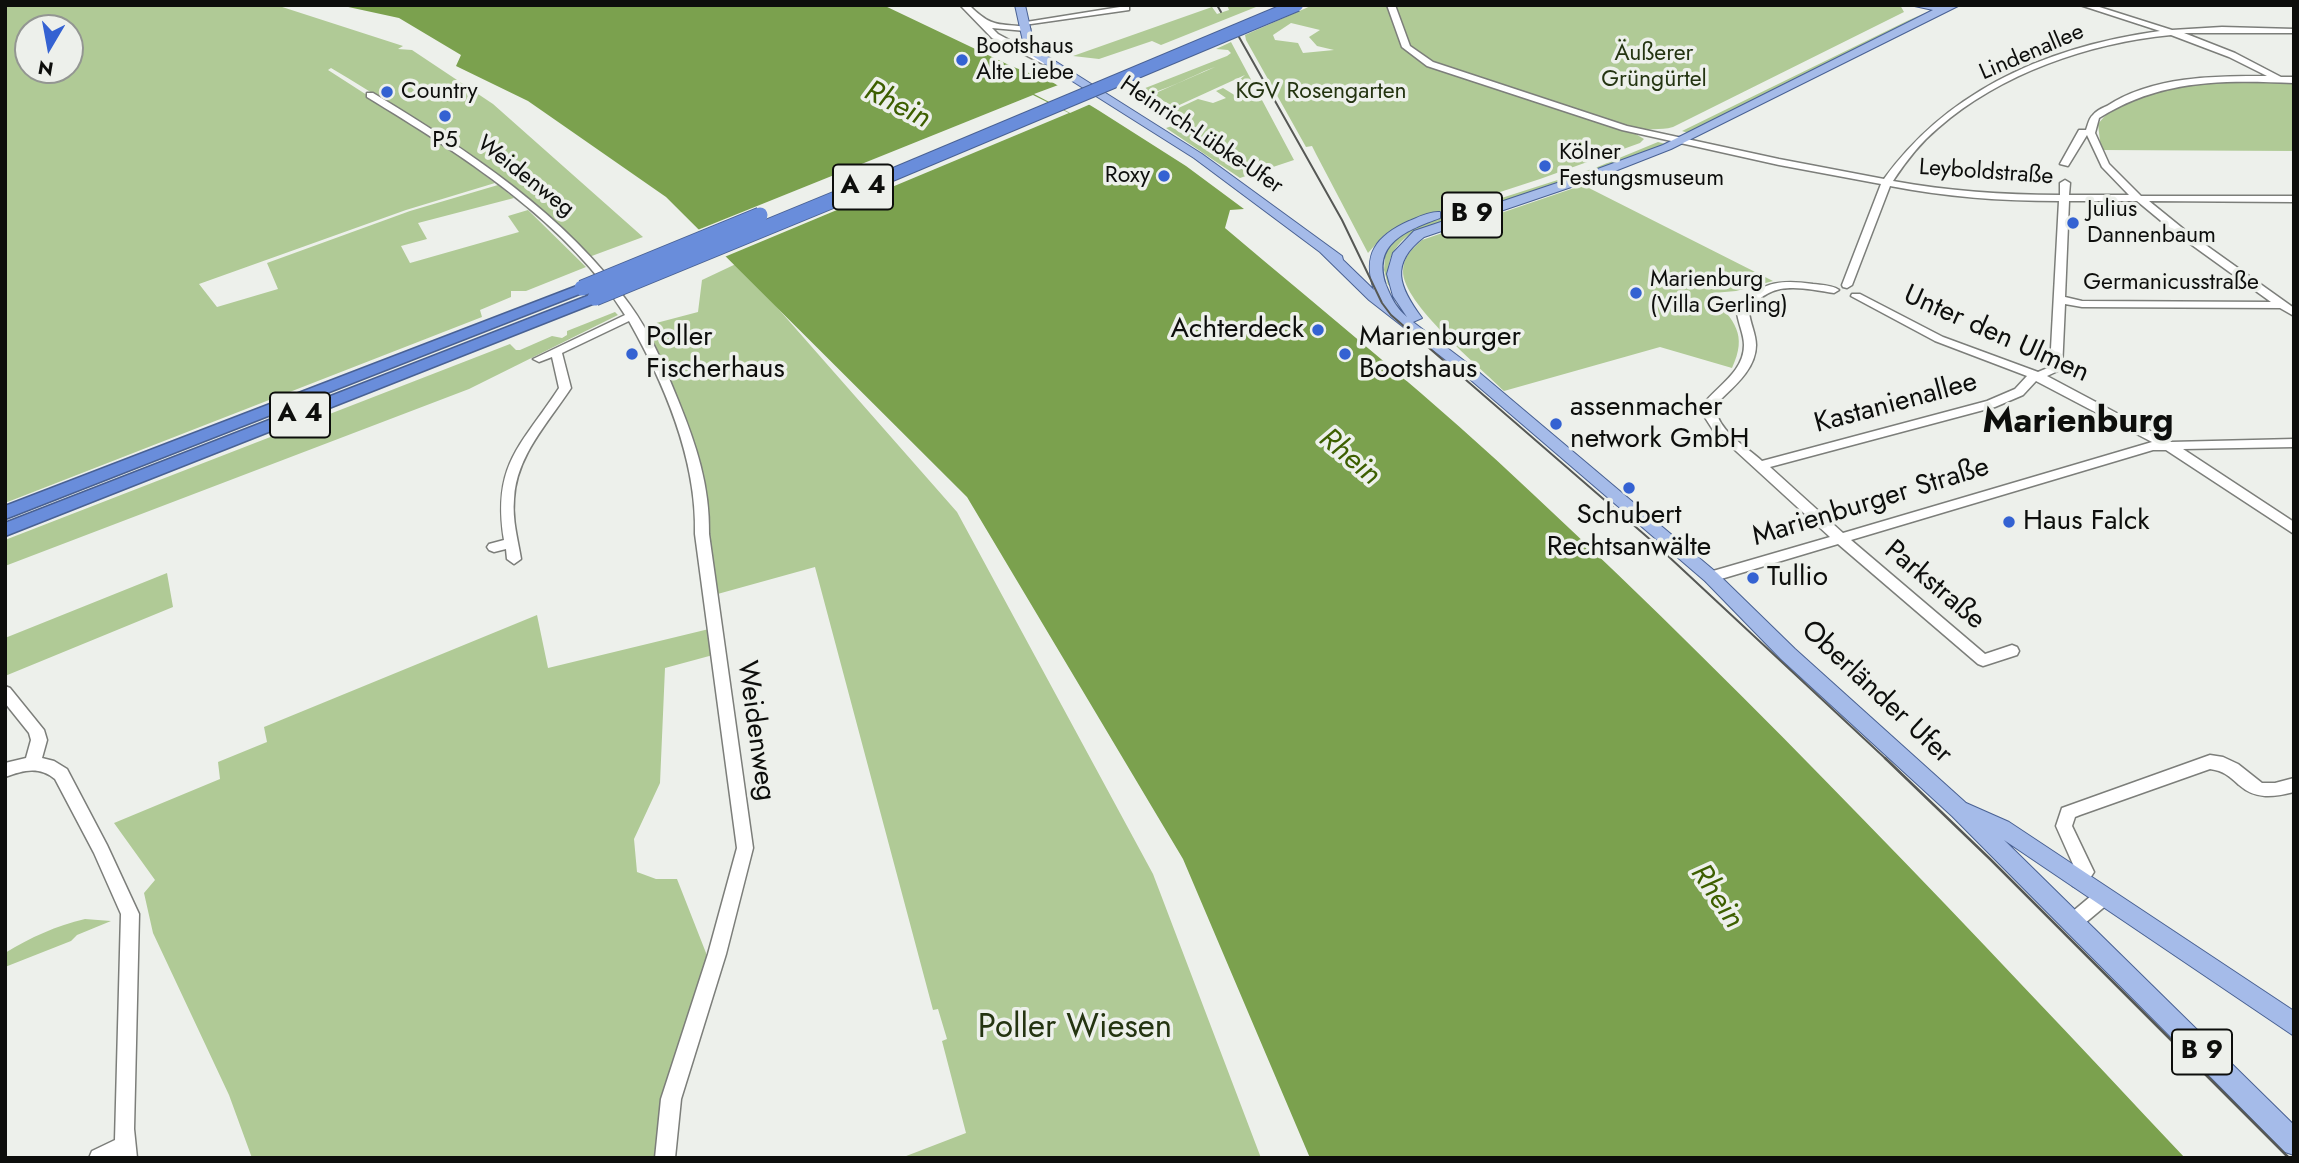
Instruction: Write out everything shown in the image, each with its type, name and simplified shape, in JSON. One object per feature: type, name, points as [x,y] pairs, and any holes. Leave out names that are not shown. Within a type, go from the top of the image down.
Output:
[{"type":"highway","name":"A 4","points":[[5,513],[589,293],[1273,5]]},
{"type":"highway","name":"A 4","points":[[5,530],[1132,77],[1297,5]]},
{"type":"main road","points":[[1020,5],[1029,46],[1046,62]]},
{"type":"main road","points":[[1904,5],[1912,20]]},
{"type":"main road","points":[[1924,6],[1951,7]]},
{"type":"main road","name":"B 9","points":[[1353,270],[1364,268],[1369,258],[1390,235],[1402,227],[1595,165],[1928,13],[1924,6]]},
{"type":"main road","name":"B 9","points":[[1398,308],[1394,260],[1400,250],[1419,234],[1588,177],[1681,140],[1912,20],[1951,7]]},
{"type":"main road","name":"Heinrich-Lübke-Ufer","points":[[1046,62],[1198,156],[1275,211],[1326,252],[1381,288]]},
{"type":"main road","name":"B 9","points":[[1377,251],[1375,266],[1381,288],[1398,308]]},
{"type":"main road","name":"Heinrich-Lübke-Ufer","points":[[1326,252],[1362,287],[1398,308]]},
{"type":"main road","name":"Oberländer Ufer","points":[[1398,308],[1711,577],[1788,654],[1959,810],[2294,1143]]},
{"type":"main road","points":[[1959,810],[2002,828],[2294,1025]]},
{"type":"street","points":[[964,5],[995,36],[1046,62]]},
{"type":"street","name":"Leyboldstraße","points":[[1391,5],[1406,47],[1422,61],[1563,109],[1662,136],[1886,183],[1984,197],[2294,199]]},
{"type":"street","points":[[2084,5],[2250,62],[2279,79]]},
{"type":"street","points":[[978,21],[996,27],[1025,26],[1126,8]]},
{"type":"street","points":[[2217,30],[2226,38]]},
{"type":"street","name":"Lindenallee","points":[[1840,287],[1886,183],[1896,169],[1928,133],[1979,95],[2065,55],[2111,42],[2169,32],[2294,31]]},
{"type":"street","points":[[2234,46],[2250,62]]},
{"type":"street","points":[[2294,80],[2210,81],[2144,91],[2095,117],[2090,133],[2113,176],[2138,198],[2294,313]]},
{"type":"street","name":"Weidenweg","points":[[370,95],[441,141],[552,226],[580,251],[631,316],[663,379],[690,445],[703,496],[702,534],[745,848],[717,954],[671,1099],[665,1158]]},
{"type":"street","points":[[2065,164],[2082,132],[2090,133]]},
{"type":"street","points":[[2061,300],[2066,183]]},
{"type":"street","points":[[2274,199],[2294,212]]},
{"type":"street","name":"Parkstraße","points":[[1840,287],[1770,287],[1753,296],[1743,312],[1750,347],[1748,355],[1737,378],[1708,409],[1717,427],[1759,466],[1983,660],[2012,651]]},
{"type":"street","name":"Unter den Ulmen","points":[[1840,287],[1845,297],[1856,296],[1930,335],[2038,376],[2166,444],[2294,529]]},
{"type":"street","name":"Germanicusstraße","points":[[2061,300],[2082,304],[2281,304]]},
{"type":"street","name":"Kastanienallee","points":[[1759,466],[2010,397],[2038,376],[2056,369],[2061,300]]},
{"type":"street","points":[[539,359],[631,316]]},
{"type":"street","points":[[514,559],[506,501],[508,482],[520,454],[565,388],[556,351]]},
{"type":"street","name":"Marienburger Straße","points":[[1711,577],[2166,444],[2294,443]]},
{"type":"street","points":[[494,547],[513,542]]},
{"type":"street","points":[[5,692],[36,730],[39,740],[32,763]]},
{"type":"street","points":[[2079,881],[2085,872],[2083,864],[2064,826],[2068,813],[2074,810],[2210,762],[2224,764],[2261,791],[2274,792],[2294,785]]},
{"type":"street","points":[[5,770],[32,763],[51,765],[61,774],[123,895],[130,914],[126,1013],[126,1152],[99,1158]]},
{"type":"street","points":[[2072,923],[2103,897]]},
{"type":"green space","points":[[5,5],[276,5],[403,46],[398,49],[412,50],[493,104],[643,237],[589,257],[465,156],[399,110],[331,68],[328,70],[443,144],[495,183],[406,210],[199,284],[217,307],[278,289],[267,263],[410,211],[498,185],[514,198],[418,223],[427,239],[401,246],[410,263],[519,232],[508,216],[528,210],[586,267],[526,291],[511,291],[511,297],[480,310],[482,317],[5,503]]},
{"type":"green space","points":[[1227,5],[1261,5],[1161,45],[1152,41],[1099,59],[1073,56],[1212,7],[1217,14],[1229,10]]},
{"type":"green space","points":[[1313,5],[1900,5],[1904,12],[1673,127],[1634,133],[1644,139],[1640,143],[1402,224],[1384,235],[1368,253],[1312,146],[1306,147],[1245,35]],"holes":[[[1291,23],[1320,30],[1309,37],[1317,46],[1334,50],[1303,53],[1298,43],[1275,40],[1273,35]]]},
{"type":"green space","points":[[1925,13],[1688,133],[1682,131],[1909,20]]},
{"type":"green space","points":[[1231,42],[1294,160],[1240,178],[1166,128],[1175,125],[1161,116],[1198,99],[1213,103],[1226,98],[1216,91],[1223,88],[1236,96],[1250,94],[1247,88],[1237,82],[1245,75],[1175,107],[1151,95],[1215,67],[1159,91],[1130,94],[1227,56],[1231,53],[1228,50],[1216,49]]},
{"type":"green space","points":[[2228,82],[2294,83],[2294,151],[2101,150],[2098,124],[2110,111],[2124,102],[2158,90]]},
{"type":"green space","points":[[1658,142],[1666,144],[1410,234],[1398,245],[1391,257],[1388,270],[1391,286],[1388,285],[1384,270],[1385,258],[1382,257],[1398,235],[1433,220],[1595,168]]},
{"type":"green space","points":[[1583,185],[1773,281],[1736,291],[1713,293],[1712,296],[1727,313],[1739,337],[1737,356],[1732,368],[1660,347],[1504,391],[1444,334],[1415,300],[1406,284],[1403,266],[1409,254],[1422,240]]},
{"type":"green space","name":"Poller Wiesen","points":[[738,263],[957,512],[1153,874],[1261,1158],[901,1158],[966,1133],[942,1041],[947,1039],[938,1009],[933,1010],[815,567],[714,595],[706,490],[698,459],[641,327],[698,312],[702,280]]},
{"type":"green space","points":[[615,312],[618,315],[469,389],[5,566],[5,540],[510,344],[520,350],[552,336],[562,338],[567,335],[567,331]]},
{"type":"green space","points":[[167,573],[173,607],[5,676],[5,638]]},
{"type":"green space","points":[[537,615],[548,668],[709,629],[713,655],[665,668],[660,783],[634,839],[637,872],[656,879],[677,879],[708,958],[667,1093],[670,1158],[252,1158],[229,1095],[153,933],[144,893],[155,880],[114,823],[220,779],[218,762],[267,742],[264,727]]},
{"type":"green space","points":[[85,919],[111,921],[77,935],[71,941],[5,967],[5,953],[44,933]]},
{"type":"water","name":"Rhein","points":[[339,5],[883,5],[1011,66],[1052,82],[1098,110],[1186,166],[1244,209],[1230,210],[1225,228],[1459,427],[1619,576],[1865,821],[2185,1158],[1310,1158],[1183,859],[967,497],[666,197],[528,101],[456,66],[461,55],[399,18]]},
{"type":"pier","points":[[1061,84],[1093,103],[1070,113],[1034,94]]},
{"type":"pier","points":[[1033,95],[1069,113],[722,258],[695,231]]},
{"type":"tram line","points":[[1217,5],[1221,12]]},
{"type":"tram line","points":[[1239,37],[1342,220],[1382,303],[1391,315],[1653,542],[1887,760]]},
{"type":"tram line","points":[[1885,758],[1990,859],[2289,1158]]},
{"type":"place","name":"Bootshaus Alte Liebe","points":[[962,60]]},
{"type":"place","name":"Country","points":[[387,92]]},
{"type":"place","name":"P5","points":[[445,116]]},
{"type":"place","name":"Kölner Festungsmuseum","points":[[1545,166]]},
{"type":"place","name":"Roxy","points":[[1164,176]]},
{"type":"place","name":"Julius Dannenbaum","points":[[2073,223]]},
{"type":"place","name":"Marienburg (Villa Gerling)","points":[[1636,293]]},
{"type":"place","name":"Achterdeck","points":[[1318,330]]},
{"type":"place","name":"Poller Fischerhaus","points":[[632,354]]},
{"type":"place","name":"Marienburger Bootshaus","points":[[1345,354]]},
{"type":"place","name":"assenmacher network GmbH","points":[[1556,424]]},
{"type":"place","name":"Schubert Rechtsanwälte","points":[[1629,488]]},
{"type":"place","name":"Haus Falck","points":[[2009,522]]},
{"type":"place","name":"Tullio","points":[[1753,578]]},
{"type":"district","name":"Marienburg","points":[[2078,424]]},
{"type":"park label","name":"Äußerer Grüngürtel","points":[[1654,67]]},
{"type":"park label","name":"KGV Rosengarten","points":[[1321,92]]}]
